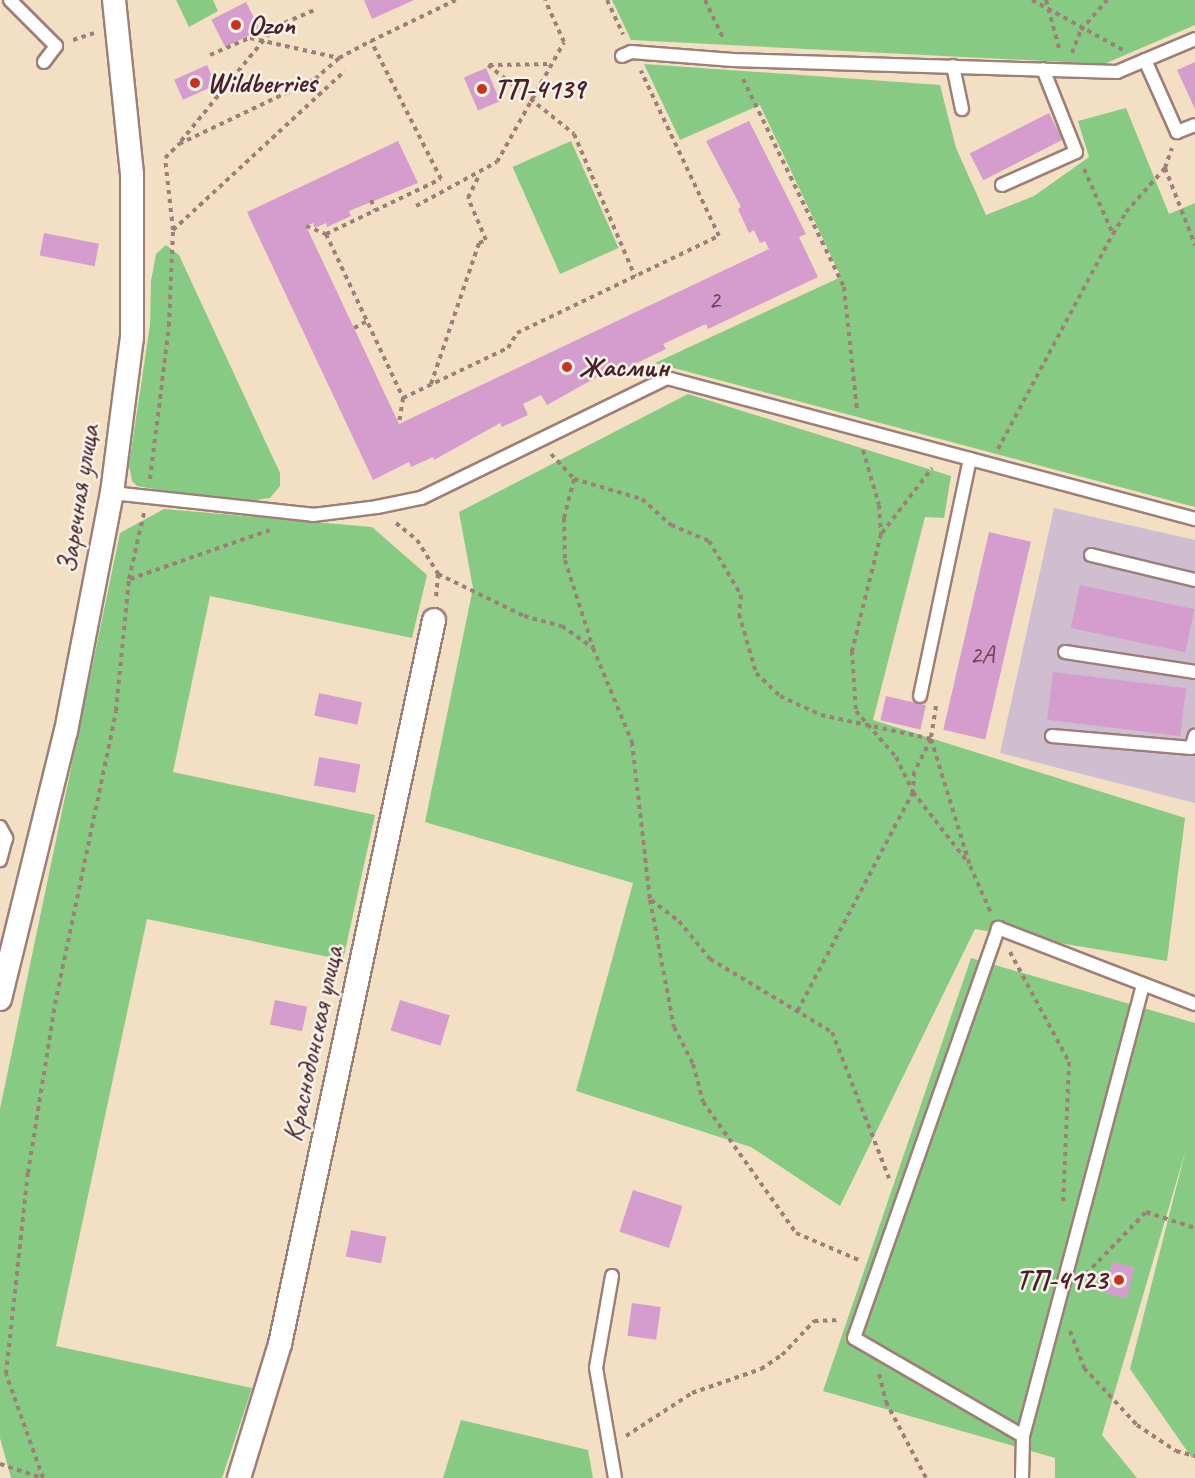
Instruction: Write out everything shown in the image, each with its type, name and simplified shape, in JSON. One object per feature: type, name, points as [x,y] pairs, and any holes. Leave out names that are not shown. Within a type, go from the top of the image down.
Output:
[{"type":"street","name":"Заречная улица","points":[[0,999],[7,938],[66,731],[112,493],[132,338],[134,285],[132,174],[114,0]]},
{"type":"street","name":"Краснодонская улица","points":[[239,1478],[280,1344],[434,620]]},
{"type":"lane","points":[[10,0],[56,46],[44,63]]},
{"type":"lane","points":[[627,54],[733,60],[1117,72],[1195,39]]},
{"type":"lane","points":[[1145,60],[1177,132],[1195,125]]},
{"type":"lane","points":[[952,66],[962,109]]},
{"type":"lane","points":[[1002,185],[1076,152],[1043,69]]},
{"type":"lane","points":[[112,493],[313,515],[377,507],[421,498],[537,439],[668,378],[1195,519]]},
{"type":"lane","points":[[920,696],[970,459]]},
{"type":"lane","points":[[1091,555],[1195,580]]},
{"type":"lane","points":[[1065,652],[1195,672]]},
{"type":"lane","points":[[1052,736],[1191,748],[1195,736]]},
{"type":"lane","points":[[0,827],[6,838],[0,860]]},
{"type":"lane","points":[[1023,1436],[854,1338],[998,928],[1195,1004]]},
{"type":"lane","points":[[1022,1478],[1023,1436],[1143,985]]},
{"type":"lane","points":[[612,1276],[596,1368],[615,1478]]},
{"type":"path","points":[[179,144],[315,79],[339,58],[371,40],[456,0]]},
{"type":"path","points":[[416,206],[479,174],[497,162],[533,102],[550,64],[564,42],[545,0]]},
{"type":"path","points":[[403,398],[508,348],[517,333],[719,236],[627,54],[607,0]]},
{"type":"path","points":[[705,0],[844,287],[859,430],[879,505],[881,534],[852,651],[851,682],[856,711],[864,724],[896,757],[913,792],[970,866]]},
{"type":"path","points":[[1032,0],[1081,30],[1145,60]]},
{"type":"path","points":[[1046,0],[1065,70]]},
{"type":"path","points":[[1065,70],[1081,30],[1107,0]]},
{"type":"path","points":[[210,55],[317,9]]},
{"type":"path","points":[[56,46],[117,25]]},
{"type":"path","points":[[0,1464],[43,1478],[6,1374],[28,1173],[55,1004],[116,711],[129,579],[148,497],[169,326],[173,230],[165,158],[276,25]]},
{"type":"path","points":[[249,38],[339,58]]},
{"type":"path","points":[[326,234],[441,179],[371,40]]},
{"type":"path","points":[[550,64],[488,65],[574,134],[635,276]]},
{"type":"path","points":[[173,230],[345,71]]},
{"type":"path","points":[[1000,444],[1126,212],[1165,168],[1177,132]]},
{"type":"path","points":[[1076,152],[1113,234]]},
{"type":"path","points":[[1165,168],[1195,245]]},
{"type":"path","points":[[431,384],[479,243],[486,240],[468,198],[479,174]]},
{"type":"path","points":[[370,200],[375,210]]},
{"type":"path","points":[[306,226],[326,234],[367,321],[403,398],[399,424]]},
{"type":"path","points":[[354,328],[367,321]]},
{"type":"path","points":[[537,439],[574,479],[642,499],[671,525],[709,541],[741,595],[738,614],[756,673],[780,696],[821,715],[931,739]]},
{"type":"path","points":[[881,534],[933,467],[955,455]]},
{"type":"path","points":[[574,479],[564,518],[566,560],[593,648],[632,742],[650,900],[674,1027],[693,1064],[703,1102],[796,1233],[878,1268]]},
{"type":"path","points":[[377,507],[417,540],[438,573],[524,616],[562,626],[593,648]]},
{"type":"path","points":[[129,579],[313,515]]},
{"type":"path","points":[[434,620],[438,573]]},
{"type":"path","points":[[931,728],[931,739],[970,866],[998,928],[1068,1062],[1063,1218]]},
{"type":"path","points":[[797,1012],[913,792],[914,772],[931,739]]},
{"type":"path","points":[[650,900],[679,921],[710,959],[832,1032],[900,1206]]},
{"type":"path","points":[[1195,1228],[1146,1212],[1060,1302],[1084,1368],[1137,1425],[1176,1451],[1195,1456]]},
{"type":"path","points":[[610,1445],[692,1393],[761,1369],[782,1355],[814,1321],[861,1319]]},
{"type":"path","points":[[879,1353],[886,1401],[926,1478]]},
{"type":"shaded area","points":[[1054,508],[1195,540],[1195,803],[1000,753]]},
{"type":"green space","points":[[176,0],[213,0],[218,11],[189,27]]},
{"type":"green space","points":[[612,0],[1195,0],[1195,25],[1104,64],[631,40]]},
{"type":"green space","points":[[644,64],[940,85],[956,148],[986,215],[1034,196],[1089,157],[1078,121],[1126,108],[1169,214],[1195,203],[1195,507],[655,363],[841,277],[760,105],[680,140]]},
{"type":"green space","points":[[571,141],[619,248],[560,274],[513,167]]},
{"type":"green space","points":[[166,245],[179,255],[280,473],[280,486],[270,498],[248,501],[160,490],[137,486],[132,481],[129,465],[150,325],[151,281],[156,254]]},
{"type":"green space","points":[[688,394],[951,476],[944,518],[925,517],[873,720],[1185,818],[1167,961],[975,929],[840,1206],[751,1147],[576,1091],[633,883],[425,822],[473,588],[459,512]]},
{"type":"green space","points":[[164,509],[372,527],[427,575],[412,638],[210,596],[173,772],[375,815],[343,960],[147,919],[56,1346],[252,1388],[222,1478],[11,1478],[0,1438],[0,1109],[120,533]]},
{"type":"green space","points":[[971,958],[1195,1023],[1195,1454],[1192,1458],[1130,1369],[1186,1149],[1102,1435],[1137,1478],[1055,1478],[1055,1458],[823,1391]]},
{"type":"green space","points":[[461,1420],[588,1450],[593,1478],[443,1478]]},
{"type":"building","points":[[364,0],[414,0],[372,19]]},
{"type":"building","name":"Ozon","points":[[246,2],[260,30],[225,47],[211,20]]},
{"type":"building","points":[[1195,62],[1195,109],[1177,70]]},
{"type":"building","name":"Wildberries","points":[[207,65],[216,85],[183,100],[174,80]]},
{"type":"building","name":"ТП-4139","points":[[486,68],[500,101],[478,111],[464,77]]},
{"type":"building","points":[[1049,113],[1063,140],[983,180],[970,153]]},
{"type":"building","points":[[749,121],[806,234],[799,237],[818,277],[708,329],[706,324],[663,344],[666,349],[616,373],[613,368],[547,405],[541,395],[523,404],[528,415],[502,427],[500,423],[434,460],[433,457],[411,467],[409,462],[373,480],[247,212],[398,141],[418,183],[349,211],[351,216],[327,227],[326,223],[315,228],[313,223],[306,226],[399,424],[769,249],[765,241],[760,243],[754,230],[749,233],[738,209],[741,207],[706,141]]},
{"type":"building","points":[[44,233],[99,244],[95,266],[40,256]]},
{"type":"building","points":[[989,532],[1031,542],[985,739],[943,730]]},
{"type":"building","points":[[1080,585],[1194,609],[1185,652],[1071,628]]},
{"type":"building","points":[[1053,672],[1186,688],[1180,736],[1047,720]]},
{"type":"building","points":[[319,693],[362,702],[357,725],[314,715]]},
{"type":"building","points":[[886,696],[926,705],[920,730],[880,720]]},
{"type":"building","points":[[319,757],[360,764],[355,793],[314,786]]},
{"type":"building","points":[[275,1000],[307,1007],[302,1031],[270,1024]]},
{"type":"building","points":[[400,1000],[450,1015],[440,1046],[391,1031]]},
{"type":"building","points":[[633,1190],[682,1206],[669,1248],[619,1232]]},
{"type":"building","points":[[351,1230],[386,1237],[381,1263],[346,1257]]},
{"type":"building","name":"ТП-4123","points":[[1112,1262],[1134,1267],[1127,1298],[1105,1293]]},
{"type":"building","points":[[632,1303],[661,1307],[656,1340],[627,1336]]},
{"type":"place","name":"Ozon","points":[[236,25]]},
{"type":"place","name":"Wildberries","points":[[195,83]]},
{"type":"place","name":"ТП-4139","points":[[482,89]]},
{"type":"place","name":"Жасмин","points":[[567,367]]},
{"type":"place","name":"ТП-4123","points":[[1119,1280]]}]
